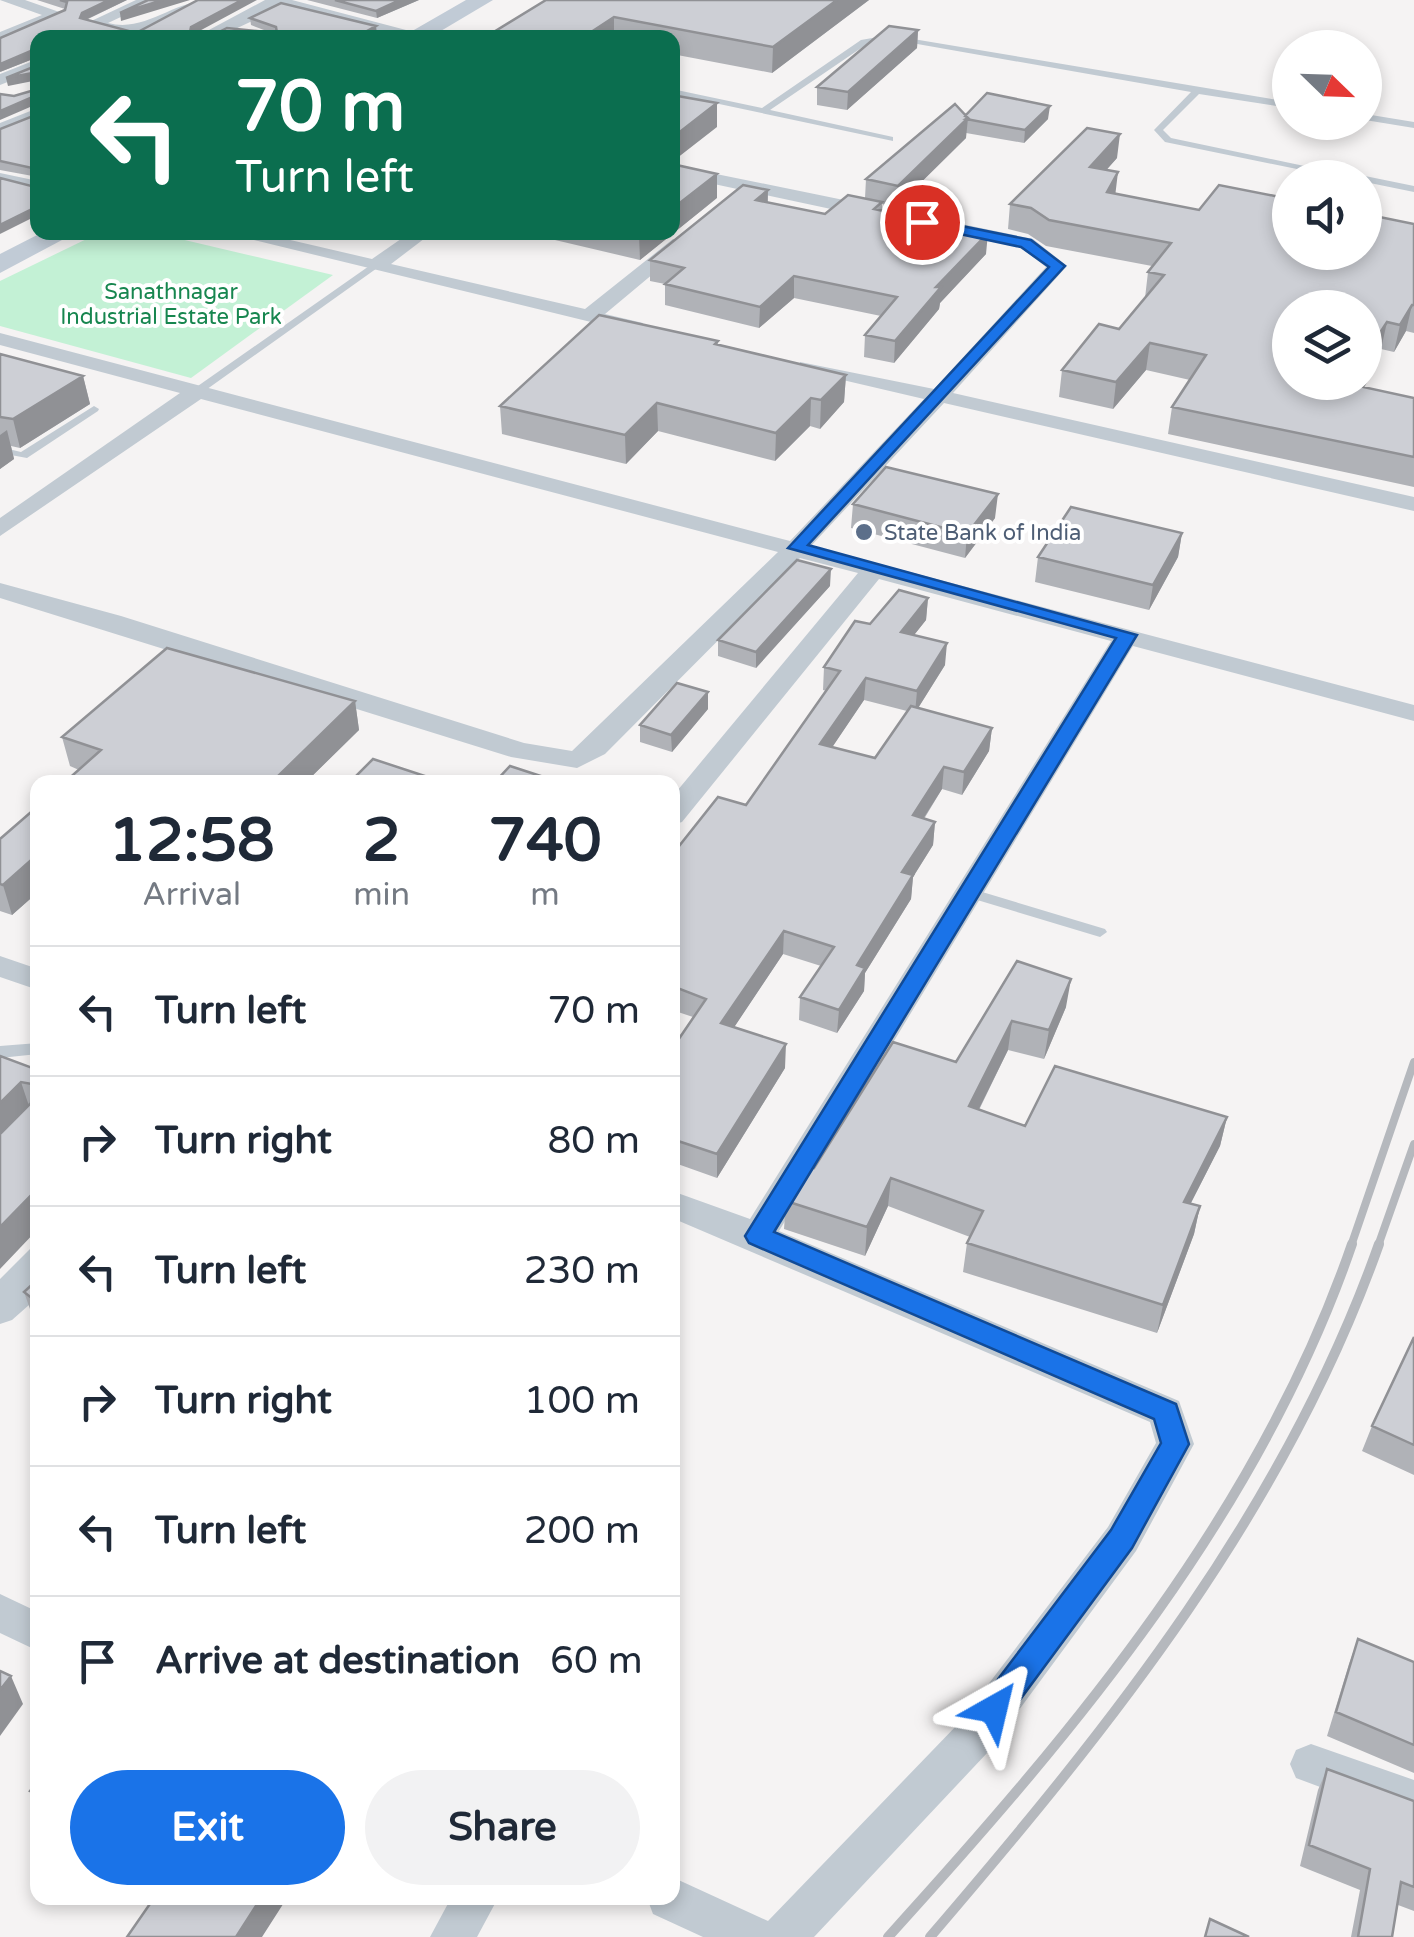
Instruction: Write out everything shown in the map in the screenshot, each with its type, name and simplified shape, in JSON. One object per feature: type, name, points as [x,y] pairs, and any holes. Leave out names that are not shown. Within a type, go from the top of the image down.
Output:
[{"type":"street","points":[[0,40],[57,14],[35,3],[8,0]]},
{"type":"street","points":[[116,30],[93,24],[149,0]]},
{"type":"street","points":[[140,30],[204,0]]},
{"type":"street","points":[[313,10],[335,0]]},
{"type":"street","points":[[434,30],[482,0]]},
{"type":"street","points":[[438,30],[500,0]]},
{"type":"street","points":[[218,30],[277,1],[395,30]]},
{"type":"street","points":[[0,16],[35,3]]},
{"type":"street","points":[[338,29],[356,20]]},
{"type":"street","points":[[226,26],[240,30]]},
{"type":"street","points":[[0,40],[30,49]]},
{"type":"street","points":[[0,80],[30,67]]},
{"type":"street","points":[[2,128],[30,116]]},
{"type":"street","points":[[2,128],[30,135]]},
{"type":"street","points":[[680,173],[741,193],[896,217]]},
{"type":"street","points":[[0,590],[562,761],[578,760],[596,748],[796,548],[1057,266],[1026,243],[933,224]]},
{"type":"street","points":[[0,248],[30,234]]},
{"type":"street","points":[[588,317],[690,234]]},
{"type":"street","points":[[0,265],[48,240]]},
{"type":"street","points":[[264,240],[666,334]]},
{"type":"street","points":[[375,266],[412,240]]},
{"type":"street","points":[[0,339],[1414,713]]},
{"type":"street","points":[[783,361],[1414,504]]},
{"type":"street","points":[[0,529],[199,390]]},
{"type":"street","points":[[680,806],[875,568]]},
{"type":"street","points":[[758,1236],[1127,635]]},
{"type":"street","points":[[0,966],[30,977]]},
{"type":"street","points":[[680,1207],[758,1236],[1166,1412],[1175,1444],[1122,1539],[972,1738],[783,1937]]},
{"type":"street","points":[[0,1310],[30,1282]]},
{"type":"street","points":[[0,1612],[30,1629]]},
{"type":"street","points":[[1311,1764],[1414,1801]]},
{"type":"street","points":[[680,1903],[753,1937]]},
{"type":"street","points":[[452,1937],[472,1905]]},
{"type":"lane","points":[[763,110],[864,42],[889,37],[1272,102]]},
{"type":"lane","points":[[1197,91],[1158,130],[1168,140],[1272,161]]},
{"type":"lane","points":[[680,93],[890,139]]},
{"type":"lane","points":[[1382,120],[1414,125]]},
{"type":"lane","points":[[1382,182],[1414,188]]},
{"type":"lane","points":[[199,390],[375,266]]},
{"type":"lane","points":[[0,450],[23,456],[94,410]]},
{"type":"lane","points":[[969,893],[1100,932]]},
{"type":"lane","points":[[0,1052],[30,1049]]},
{"type":"lane","points":[[0,1290],[30,1260]]},
{"type":"green space","name":"Sanathnagar Industrial Estate Park","points":[[85,240],[185,240],[333,275],[191,378],[0,326],[0,281]]},
{"type":"building","points":[[60,0],[109,0],[82,13],[80,18],[125,30],[30,30],[30,51],[0,64],[0,38],[65,10],[67,2]]},
{"type":"building","points":[[148,0],[163,0],[120,13]]},
{"type":"building","points":[[198,0],[242,0],[191,27],[142,30]]},
{"type":"building","points":[[335,0],[400,0],[376,11]]},
{"type":"building","points":[[546,0],[837,0],[773,47],[614,17],[594,30],[497,30]]},
{"type":"building","points":[[281,3],[376,26],[369,30],[276,30],[250,18]]},
{"type":"building","points":[[889,26],[918,30],[848,92],[817,87]]},
{"type":"building","points":[[30,68],[30,74],[6,78]]},
{"type":"building","points":[[30,91],[30,98],[0,111],[0,94],[14,96]]},
{"type":"building","points":[[987,93],[1050,106],[1025,130],[966,119]]},
{"type":"building","points":[[680,96],[717,103],[680,132]]},
{"type":"building","points":[[955,104],[968,118],[898,186],[866,179]]},
{"type":"building","points":[[30,117],[30,167],[0,161],[0,129]]},
{"type":"building","points":[[1087,128],[1120,134],[1090,167],[1118,172],[1107,192],[1199,210],[1219,185],[1272,195],[1272,270],[1382,270],[1382,217],[1414,224],[1414,305],[1400,325],[1387,322],[1382,330],[1382,290],[1272,290],[1272,400],[1382,400],[1382,391],[1414,398],[1414,457],[1172,407],[1206,355],[1150,343],[1116,382],[1062,370],[1099,324],[1119,329],[1164,275],[1148,272],[1171,243],[1049,220],[1031,208],[1010,204]]},
{"type":"building","points":[[680,166],[717,174],[680,203]]},
{"type":"building","points":[[0,178],[30,186],[30,210],[0,225]]},
{"type":"building","points":[[743,185],[768,190],[756,200],[825,214],[848,195],[882,202],[874,209],[988,233],[936,287],[941,287],[895,341],[865,335],[897,297],[794,276],[760,307],[665,284],[684,268],[650,260],[680,240],[680,236]]},
{"type":"building","points":[[599,315],[846,375],[821,400],[811,398],[776,433],[657,403],[625,435],[500,406]]},
{"type":"building","points":[[0,354],[83,376],[13,419],[0,417]]},
{"type":"building","points":[[886,467],[998,494],[967,534],[853,504]]},
{"type":"building","points":[[1071,507],[1182,533],[1153,585],[1038,557]]},
{"type":"building","points":[[797,560],[831,569],[756,652],[718,640]]},
{"type":"building","points":[[899,590],[928,598],[901,632],[947,643],[917,691],[866,678],[820,744],[875,758],[911,706],[992,728],[964,772],[944,767],[913,815],[935,822],[902,872],[913,875],[857,965],[865,968],[839,1010],[800,997],[834,947],[784,931],[721,1023],[786,1044],[717,1154],[680,1142],[680,1037],[706,999],[680,989],[680,845],[718,797],[746,805],[840,671],[824,667],[855,621],[870,624]]},
{"type":"building","points":[[167,648],[355,701],[279,775],[73,775],[101,750],[62,737]]},
{"type":"building","points":[[677,683],[708,692],[671,735],[640,725]]},
{"type":"building","points":[[373,759],[422,775],[357,775]]},
{"type":"building","points":[[510,766],[538,775],[502,775]]},
{"type":"building","points":[[30,813],[30,861],[3,885],[0,884],[0,839]]},
{"type":"building","points":[[1017,961],[1071,979],[1049,1030],[1012,1021],[969,1106],[1025,1126],[1055,1066],[1227,1117],[1184,1202],[1200,1206],[1163,1305],[967,1243],[983,1211],[891,1178],[867,1227],[786,1201],[807,1166],[814,1168],[893,1042],[956,1062]]},
{"type":"building","points":[[0,1056],[30,1067],[30,1084],[21,1082],[0,1103]]},
{"type":"building","points":[[30,1104],[30,1196],[0,1227],[0,1134]]},
{"type":"building","points":[[1414,1337],[1414,1445],[1372,1426]]},
{"type":"building","points":[[1358,1639],[1414,1662],[1414,1745],[1336,1712]]},
{"type":"building","points":[[0,1671],[11,1676],[0,1690]]},
{"type":"building","points":[[1327,1769],[1414,1801],[1414,1887],[1401,1882],[1392,1937],[1358,1937],[1370,1869],[1309,1845]]},
{"type":"building","points":[[149,1905],[257,1905],[236,1937],[127,1937]]},
{"type":"building","points":[[1210,1919],[1249,1937],[1205,1937]]},
{"type":"railway","points":[[1351,1246],[1414,1062]]},
{"type":"railway","points":[[1378,1246],[1414,1144]]},
{"type":"railway","points":[[888,1937],[1027,1779],[1156,1613],[1267,1436],[1313,1342],[1352,1244]]},
{"type":"railway","points":[[930,1937],[1127,1695],[1243,1525],[1295,1435],[1340,1341],[1379,1244]]},
{"type":"place","name":"State Bank of India","points":[[864,532]]},
{"type":"route","points":[[922,222],[1026,243],[1042,251],[1057,266],[796,548],[1127,635],[758,1236],[1166,1412],[1175,1444],[1122,1539],[994,1709]]}]
